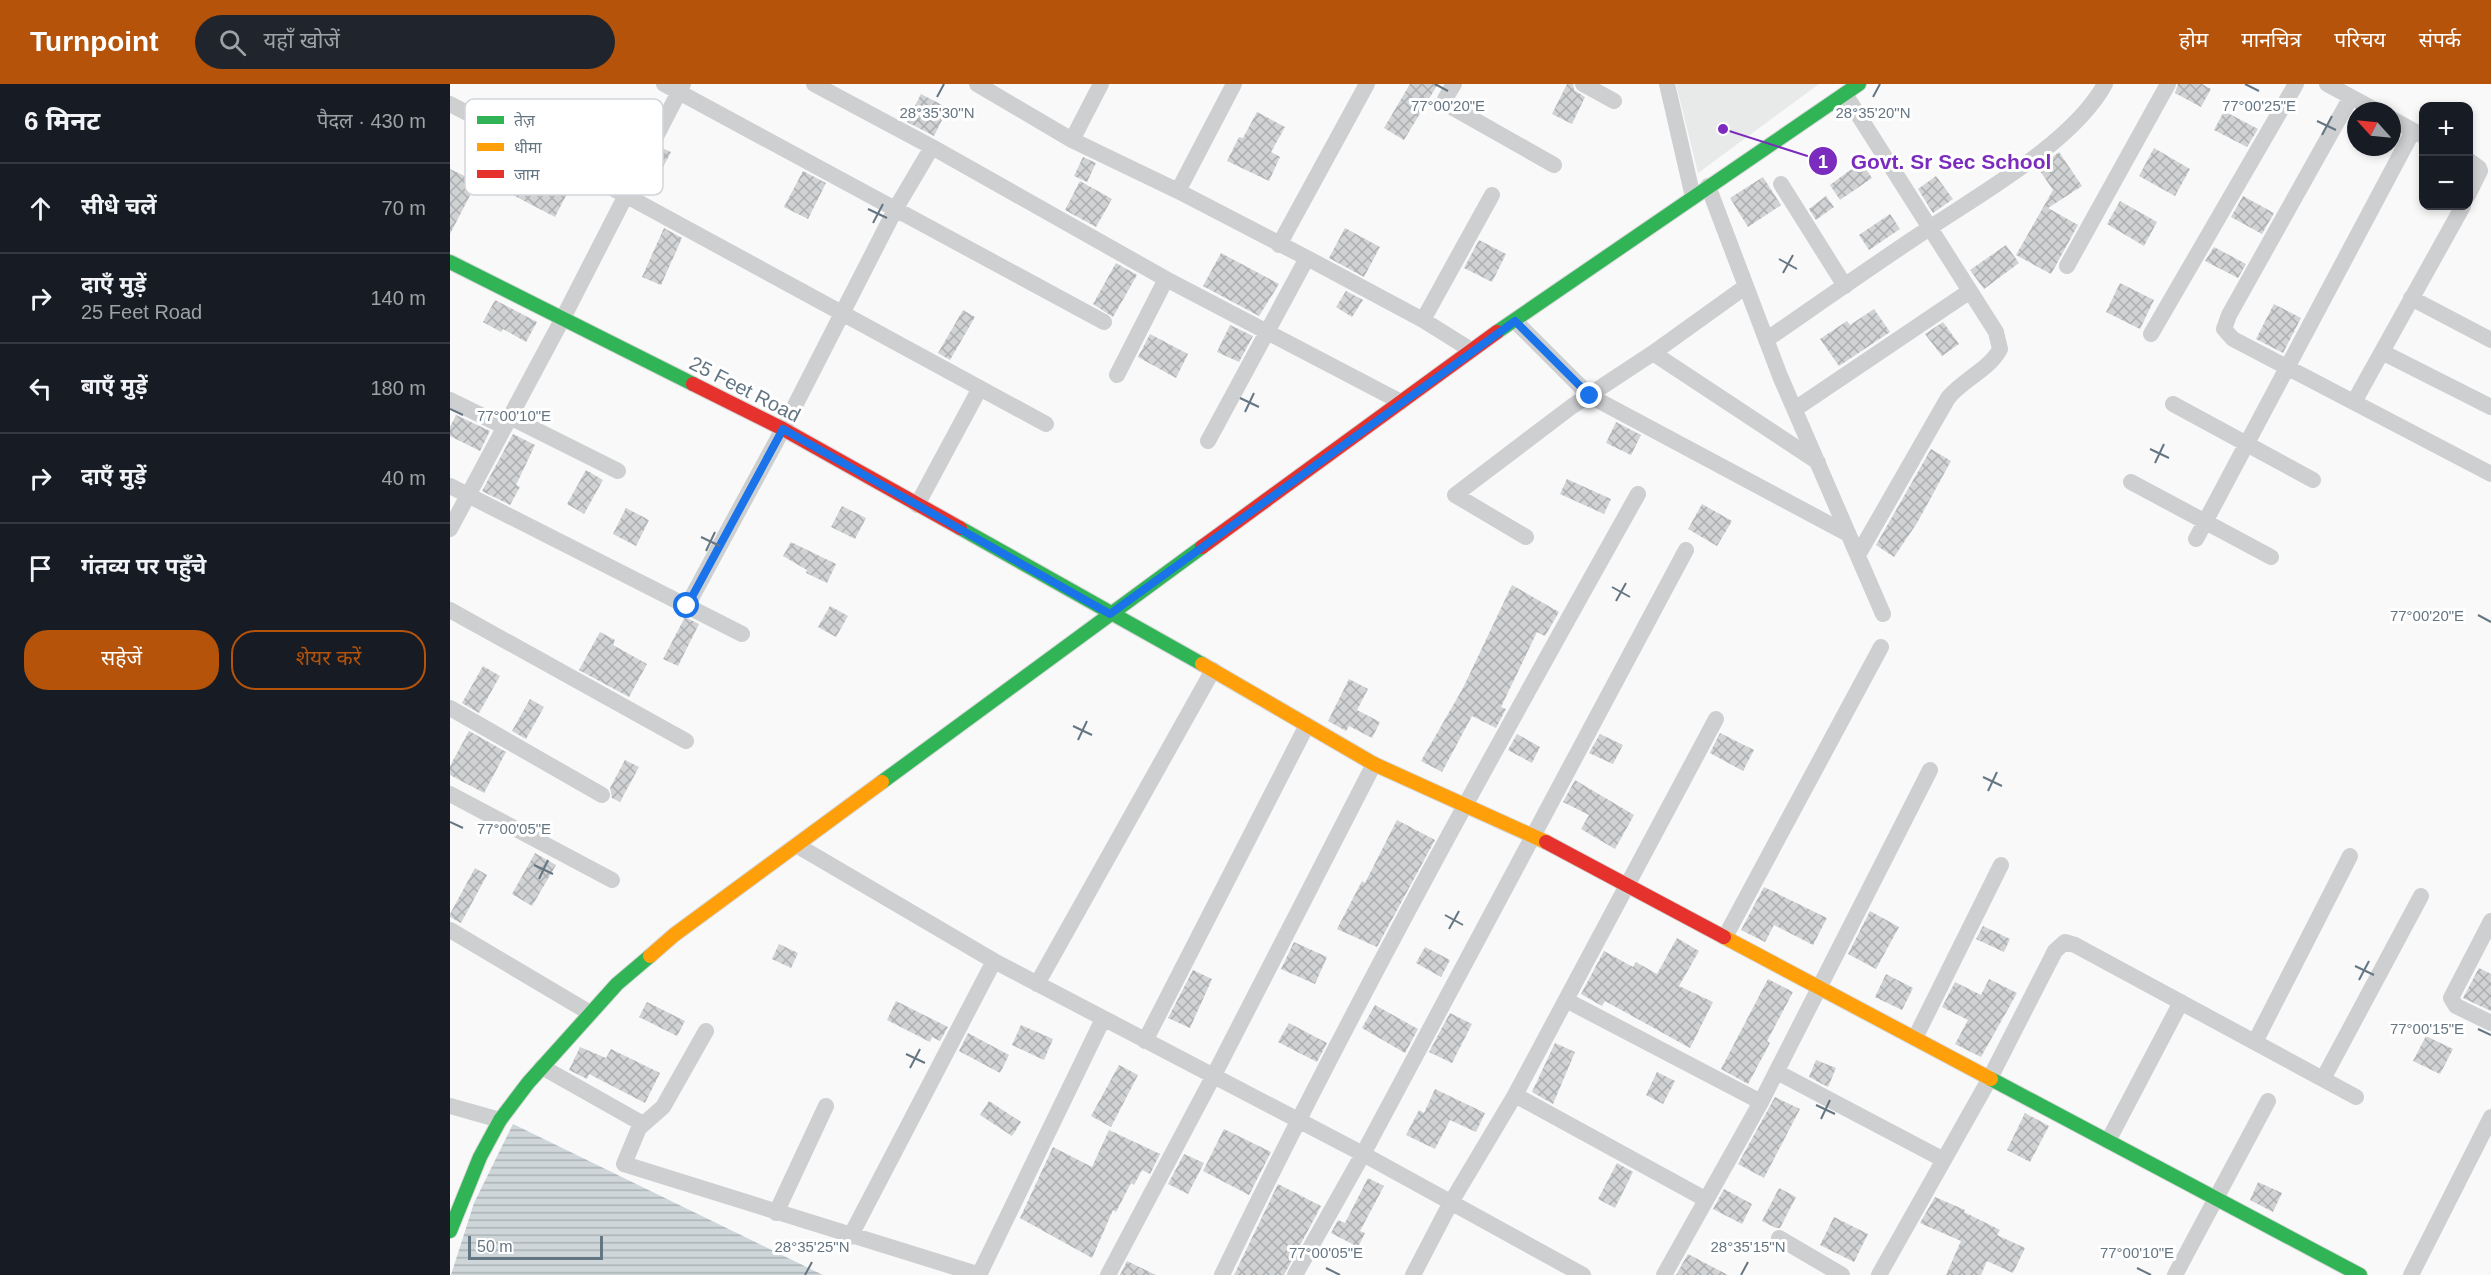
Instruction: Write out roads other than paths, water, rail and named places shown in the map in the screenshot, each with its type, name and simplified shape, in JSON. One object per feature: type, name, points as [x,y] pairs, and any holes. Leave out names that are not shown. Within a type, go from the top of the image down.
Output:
[{"type":"street","points":[[813,84],[932,147],[1166,279],[1401,402]]},
{"type":"street","points":[[1072,140],[1101,84]]},
{"type":"street","points":[[1178,191],[1233,84]]},
{"type":"street","points":[[1279,245],[1367,84]]},
{"type":"street","points":[[1454,84],[1445,99],[1448,105],[1554,165]]},
{"type":"street","points":[[1583,84],[1614,101]]},
{"type":"street","points":[[1667,84],[1693,197]]},
{"type":"street","points":[[450,1231],[480,1158],[500,1120],[542,1067],[617,984],[674,935],[1472,350],[1859,84]]},
{"type":"street","points":[[1766,340],[1931,226],[1990,189],[2079,121],[2091,107],[2104,84]]},
{"type":"street","points":[[2067,266],[2168,84]]},
{"type":"street","points":[[2151,334],[2295,84]]},
{"type":"street","points":[[2327,84],[2360,102]]},
{"type":"street","points":[[663,113],[675,87],[1104,322]]},
{"type":"street","points":[[988,87],[1072,140],[1178,191],[1307,258],[1423,320],[1472,350]]},
{"type":"street","points":[[1845,94],[1931,226],[1996,333],[2000,349],[1992,360],[1962,383],[1948,398],[1858,555]]},
{"type":"street","points":[[2351,97],[2224,325],[2226,334],[2491,474]]},
{"type":"street","points":[[450,105],[465,113]]},
{"type":"street","points":[[2196,538],[2418,134],[2401,124]]},
{"type":"street","points":[[687,606],[783,429],[897,208],[932,147]]},
{"type":"street","points":[[2473,163],[2480,171],[2473,186]]},
{"type":"street","points":[[1781,184],[1845,286]]},
{"type":"street","points":[[1708,186],[1766,340],[1883,614]]},
{"type":"street","points":[[450,529],[563,318],[625,195],[1046,424]]},
{"type":"street","points":[[1423,320],[1491,195]]},
{"type":"street","points":[[2354,402],[2461,210]]},
{"type":"street","points":[[1208,441],[1307,258]]},
{"type":"street","name":"25 Feet Road","points":[[450,262],[783,429],[1213,670],[1374,764],[1533,835],[2360,1275]]},
{"type":"street","points":[[1117,375],[1166,279]]},
{"type":"street","points":[[1526,537],[1455,495],[1571,407],[1653,353],[1745,287]]},
{"type":"street","points":[[1795,410],[1970,291]]},
{"type":"street","points":[[2411,298],[2491,340]]},
{"type":"street","points":[[1515,321],[1590,396],[1848,534]]},
{"type":"street","points":[[2382,352],[2491,407]]},
{"type":"street","points":[[1653,353],[1819,463]]},
{"type":"street","points":[[917,505],[980,388]]},
{"type":"street","points":[[450,400],[507,422],[618,471]]},
{"type":"street","points":[[2173,404],[2313,480]]},
{"type":"street","points":[[2131,482],[2271,557]]},
{"type":"street","points":[[450,486],[742,634]]},
{"type":"street","points":[[1222,1275],[1296,1121],[1465,803],[1638,494]]},
{"type":"street","points":[[1295,1275],[1363,1154],[1686,550]]},
{"type":"street","points":[[450,610],[686,741]]},
{"type":"street","points":[[1725,937],[1881,647]]},
{"type":"street","points":[[1037,984],[1213,670]]},
{"type":"street","points":[[450,708],[602,795]]},
{"type":"street","points":[[1413,1275],[1450,1204],[1515,1095],[1716,719]]},
{"type":"street","points":[[1145,1041],[1306,725]]},
{"type":"street","points":[[1108,1275],[1374,764]]},
{"type":"street","points":[[1664,1275],[1777,1072],[1930,770]]},
{"type":"street","points":[[450,794],[612,880]]},
{"type":"street","points":[[798,846],[994,961],[1214,1075],[1296,1121],[1363,1154],[1450,1204],[1552,1268],[1582,1275]]},
{"type":"street","points":[[2255,1042],[2350,856]]},
{"type":"street","points":[[1915,1038],[2001,865]]},
{"type":"street","points":[[2323,1079],[2421,896]]},
{"type":"street","points":[[2491,921],[2451,998],[2456,1006],[2491,1023]]},
{"type":"street","points":[[450,930],[590,1013]]},
{"type":"street","points":[[1880,1275],[1990,1078],[2055,951],[2065,942],[2075,945],[2356,1097]]},
{"type":"street","points":[[850,1237],[994,961]]},
{"type":"street","points":[[1566,1000],[1761,1102]]},
{"type":"street","points":[[2108,1141],[2181,1002]]},
{"type":"street","points":[[706,1031],[663,1107],[643,1124],[624,1164],[776,1214],[979,1275],[1103,1019]]},
{"type":"street","points":[[542,1067],[643,1124]]},
{"type":"street","points":[[1777,1072],[1944,1160]]},
{"type":"street","points":[[1515,1095],[1705,1199]]},
{"type":"street","points":[[2175,1275],[2268,1101]]},
{"type":"street","points":[[450,1106],[500,1120]]},
{"type":"street","points":[[776,1214],[826,1106]]},
{"type":"street","points":[[2411,1275],[2491,1117]]},
{"type":"street","points":[[1779,1238],[1842,1275]]},
{"type":"place","name":"Govt. Sr Sec School","points":[[1723,129]]}]
